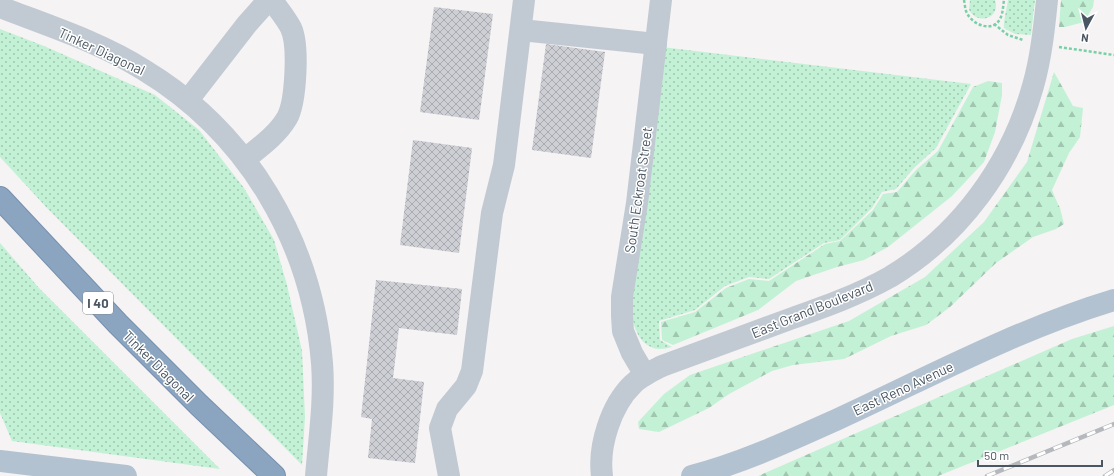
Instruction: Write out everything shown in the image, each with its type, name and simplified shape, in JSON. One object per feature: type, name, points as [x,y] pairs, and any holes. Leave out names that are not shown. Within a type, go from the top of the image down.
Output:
[{"type":"highway","name":"Tinker Diagonal","points":[[0,198],[118,324],[199,405],[274,476]]},
{"type":"main road","name":"East Reno Avenue","points":[[692,476],[773,449],[1030,330],[1088,308],[1114,300]]},
{"type":"main road","points":[[0,461],[126,476]]},
{"type":"street","points":[[188,100],[247,24],[264,5],[265,0]]},
{"type":"street","points":[[245,159],[271,138],[287,117],[294,92],[296,61],[291,29],[272,0]]},
{"type":"street","points":[[449,476],[440,428],[447,409],[466,386],[472,371],[492,213],[504,165],[524,0]]},
{"type":"street","name":"South Eckroat Street","points":[[645,375],[632,353],[623,331],[622,297],[637,204],[661,0]]},
{"type":"street","name":"East Grand Boulevard","points":[[602,476],[601,466],[603,449],[612,416],[623,395],[634,383],[645,375],[662,366],[855,294],[889,277],[913,261],[961,220],[1001,165],[1017,134],[1033,86],[1042,44],[1046,0]]},
{"type":"street","name":"Tinker Diagonal","points":[[0,8],[86,40],[121,56],[145,70],[188,100],[210,121],[245,159],[274,203],[291,238],[309,288],[322,363],[322,408],[316,476]]},
{"type":"street","points":[[521,30],[656,44]]},
{"type":"path","points":[[964,0],[967,14],[975,22],[986,26],[994,24],[999,20],[1003,12],[1004,0]]},
{"type":"path","points":[[994,24],[1008,35],[1017,39],[1042,44]]},
{"type":"path","points":[[1070,49],[1114,55]]},
{"type":"green space","points":[[970,0],[995,0],[995,11],[988,18],[978,18],[969,10]]},
{"type":"green space","points":[[1008,0],[1035,0],[1031,35],[1015,34],[1004,28]]},
{"type":"green space","points":[[1061,0],[1094,0],[1093,7],[1084,22],[1059,27]]},
{"type":"green space","points":[[0,29],[44,46],[155,95],[199,130],[244,188],[274,240],[287,285],[302,351],[305,417],[302,465],[47,208],[0,157]]},
{"type":"green space","points":[[662,47],[971,84],[936,148],[914,168],[896,189],[882,192],[872,208],[840,240],[824,243],[769,279],[749,277],[725,286],[695,310],[659,321],[660,340],[672,347],[659,349],[646,344],[641,339],[635,327],[631,306]]},
{"type":"green space","points":[[1054,72],[1073,106],[1083,108],[1080,137],[1069,153],[1052,190],[1060,208],[1064,224],[1056,229],[1033,237],[996,263],[950,307],[926,325],[891,336],[844,359],[793,365],[772,371],[729,394],[709,408],[659,432],[639,429],[638,422],[664,394],[690,375],[849,321],[925,277],[984,222],[1027,162]]},
{"type":"green space","points":[[988,81],[1002,83],[1002,95],[995,132],[984,162],[952,196],[888,247],[864,260],[837,267],[796,281],[758,310],[673,345],[662,340],[661,322],[695,312],[726,288],[749,279],[769,281],[825,244],[840,241],[873,210],[883,194],[897,192],[916,170],[938,151],[973,87]]},
{"type":"green space","points":[[0,243],[39,288],[220,469],[12,441],[0,413]]},
{"type":"green space","points":[[1114,326],[1114,405],[938,476],[758,476],[1072,339]]},
{"type":"building","points":[[434,7],[493,14],[479,120],[420,112]]},
{"type":"building","points":[[546,44],[605,52],[591,158],[532,150]]},
{"type":"building","points":[[413,140],[472,148],[459,253],[400,245]]},
{"type":"building","points":[[376,280],[462,289],[457,335],[399,328],[393,378],[424,382],[415,463],[368,458],[372,419],[361,417]]},
{"type":"railway","points":[[987,476],[1114,424]]},
{"type":"railway","points":[[1105,476],[1114,470]]}]
